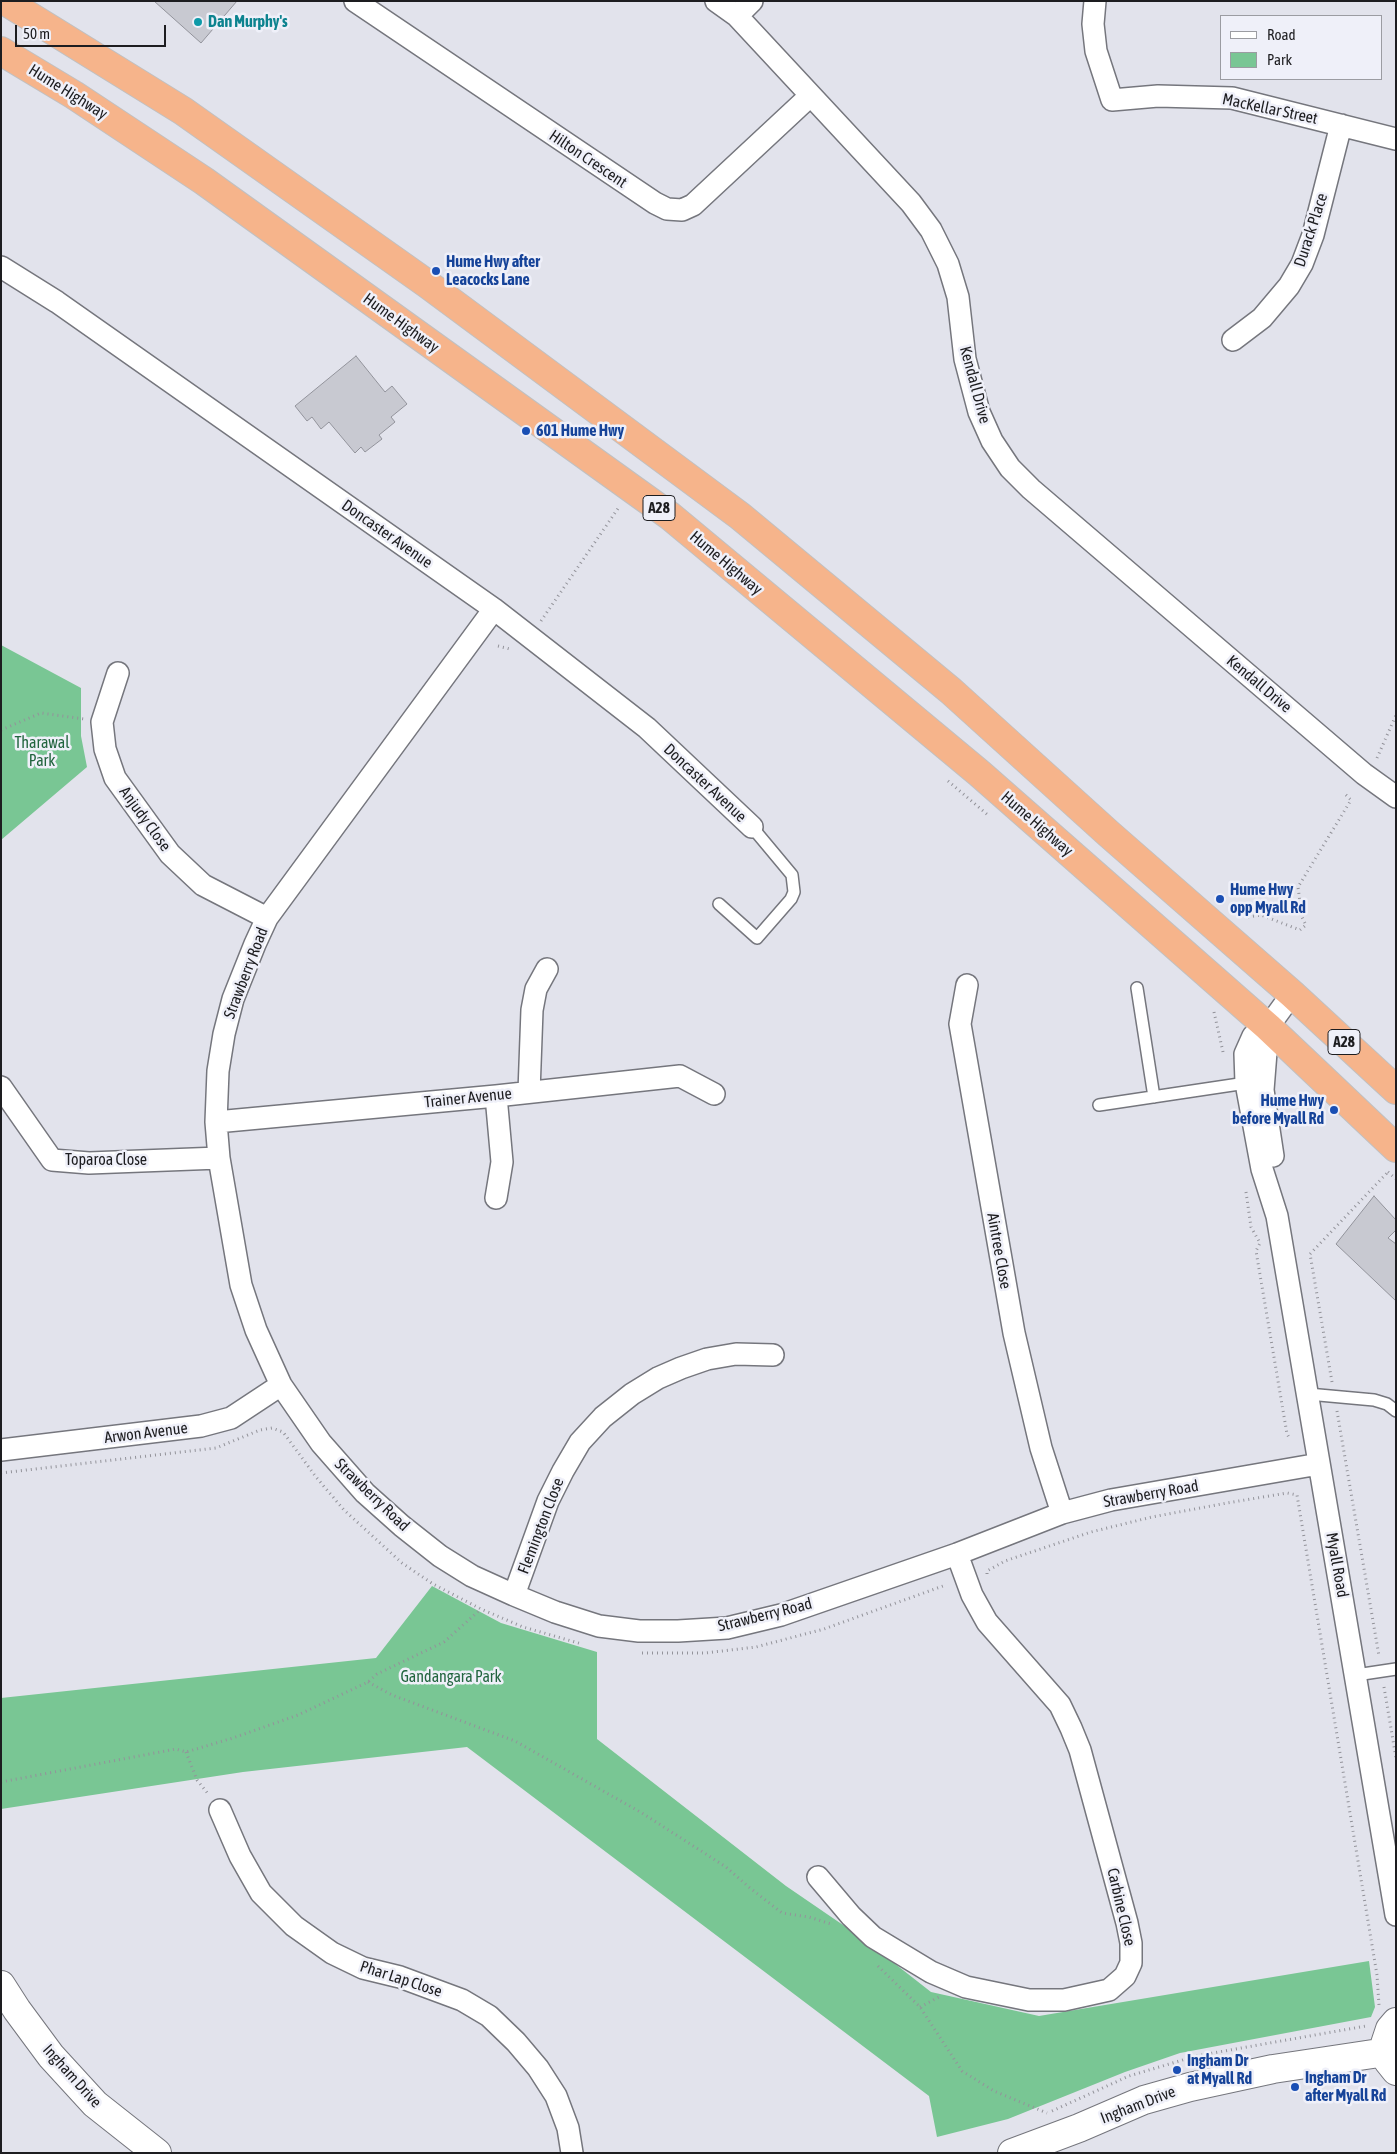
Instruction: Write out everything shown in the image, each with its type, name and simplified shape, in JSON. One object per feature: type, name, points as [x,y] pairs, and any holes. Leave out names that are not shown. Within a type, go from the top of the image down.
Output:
[{"type":"highway","name":"A28","points":[[5,1],[183,111],[426,283],[740,516],[951,691],[1109,834],[1292,994],[1396,1090]]},
{"type":"highway","name":"Hume Highway","points":[[1,51],[74,95],[204,181],[670,516],[979,774],[1268,1027],[1392,1160]]},
{"type":"street","name":"Hilton Crescent","points":[[355,1],[655,203],[667,209],[682,210],[693,206],[810,96]]},
{"type":"street","name":"Kendall Drive","points":[[716,1],[745,9],[810,96],[911,202],[931,230],[948,264],[958,297],[965,359],[979,412],[992,441],[1010,468],[1046,502],[1356,767],[1396,797]]},
{"type":"street","name":"MacKellar Street","points":[[1095,1],[1093,24],[1096,51],[1112,100],[1158,96],[1232,98],[1396,139]]},
{"type":"street","name":"Durack Place","points":[[1233,340],[1262,318],[1289,286],[1302,264],[1313,235],[1341,125]]},
{"type":"street","name":"Doncaster Avenue","points":[[1,267],[57,302],[494,609],[647,728],[752,827]]},
{"type":"street","name":"Strawberry Road","points":[[494,609],[268,918],[242,975],[224,1034],[218,1071],[216,1122],[219,1158],[242,1285],[256,1330],[281,1386],[321,1444],[365,1493],[440,1556],[464,1571],[555,1612],[599,1626],[639,1631],[727,1628],[781,1615],[957,1554],[1062,1513],[1111,1500],[1319,1464]]},
{"type":"street","name":"Anjudy Close","points":[[118,673],[102,722],[104,748],[115,778],[170,854],[203,885],[268,918]]},
{"type":"street","points":[[530,1092],[532,1010],[536,990],[547,969]]},
{"type":"street","name":"Aintree Close","points":[[967,985],[960,1024],[1014,1333],[1041,1448],[1062,1513]]},
{"type":"street","name":"Myall Road","points":[[1292,994],[1268,1027],[1253,1036],[1245,1054],[1237,1085],[1277,1216],[1396,1915]]},
{"type":"street","name":"Myall Road","points":[[1268,1027],[1263,1090],[1276,1169],[1277,1216]]},
{"type":"street","name":"Trainer Avenue","points":[[216,1122],[496,1096],[680,1076],[714,1094]]},
{"type":"street","name":"Toparoa Close","points":[[1,1087],[52,1160],[89,1163],[219,1158]]},
{"type":"street","points":[[496,1096],[502,1162],[496,1198]]},
{"type":"street","name":"Flemington Close","points":[[514,1595],[548,1501],[563,1471],[580,1442],[603,1417],[632,1394],[658,1378],[681,1368],[736,1354],[773,1355]]},
{"type":"street","name":"Arwon Avenue","points":[[1,1450],[201,1426],[231,1418],[281,1386]]},
{"type":"street","name":"Carbine Close","points":[[818,1878],[851,1916],[873,1937],[931,1972],[966,1987],[1029,2000],[1064,2000],[1110,1990],[1125,1976],[1132,1963],[1127,1923],[1080,1750],[1071,1728],[1060,1705],[987,1622],[972,1595],[957,1554]]},
{"type":"street","name":"Phar Lap Close","points":[[220,1810],[240,1856],[261,1893],[294,1926],[332,1953],[363,1968],[430,1987],[462,2000],[489,2016],[516,2042],[538,2068],[556,2096],[568,2128],[572,2153]]},
{"type":"street","name":"Ingham Drive","points":[[1,1985],[51,2056],[94,2104],[157,2153]]},
{"type":"street","points":[[1387,2017],[1386,2036],[1391,2062]]},
{"type":"street","name":"Ingham Drive","points":[[1012,2153],[1079,2128],[1144,2100],[1190,2086],[1273,2069],[1391,2062]]},
{"type":"lane","points":[[719,904],[757,938],[791,900],[794,892],[792,875],[752,827]]},
{"type":"lane","points":[[1137,988],[1154,1097]]},
{"type":"lane","points":[[1099,1105],[1237,1085]]},
{"type":"lane","points":[[1308,1394],[1374,1400],[1387,1404],[1396,1411]]},
{"type":"lane","points":[[1356,1675],[1396,1669]]},
{"type":"path","points":[[611,501],[627,513]]},
{"type":"path","points":[[547,628],[540,621],[619,506]]},
{"type":"path","points":[[1,730],[41,713],[102,722]]},
{"type":"path","points":[[1377,759],[1396,715]]},
{"type":"path","points":[[943,776],[995,822]]},
{"type":"path","points":[[1248,917],[1261,915],[1300,930],[1306,925],[1302,917],[1298,887],[1352,800],[1345,794]]},
{"type":"path","points":[[1213,1010],[1237,1085]]},
{"type":"path","points":[[1392,1160],[1310,1254],[1396,1758]]},
{"type":"path","points":[[1245,1190],[1252,1227],[1260,1243],[1256,1251],[1287,1434],[1290,1439]]},
{"type":"path","points":[[1,1473],[194,1452],[216,1448],[260,1430],[272,1428],[283,1432],[316,1478],[344,1510],[402,1563],[433,1584],[481,1609],[444,1642],[377,1674],[368,1682],[298,1715],[234,1738],[186,1752],[176,1749],[1,1782]]},
{"type":"path","points":[[988,1578],[987,1571],[1005,1561],[1091,1532],[1152,1517],[1227,1503],[1287,1493],[1297,1495],[1380,1994],[1387,2017]]},
{"type":"path","points":[[368,1682],[392,1695],[515,1741],[642,1813],[726,1866],[782,1913],[809,1917],[837,1926]]},
{"type":"path","points":[[186,1752],[197,1780],[220,1810]]},
{"type":"path","points":[[872,1959],[920,2006],[962,2071],[994,2091],[1045,2114],[1129,2076],[1196,2056],[1369,2025]]},
{"type":"path","points":[[920,2006],[940,1996]]},
{"type":"green space","name":"Tharawal Park","points":[[1,645],[81,688],[81,736],[87,767],[1,840]]},
{"type":"green space","name":"Gandangara Park","points":[[432,1586],[501,1623],[597,1652],[597,1739],[786,1886],[862,1938],[931,1992],[1039,2016],[1369,1961],[1375,2007],[1371,2017],[1180,2053],[1125,2072],[1008,2119],[937,2137],[929,2096],[467,1747],[243,1772],[1,1809],[1,1698],[376,1658]]},
{"type":"building","name":"Dan Murphy's","points":[[154,1],[237,1],[201,43]]},
{"type":"building","points":[[356,356],[385,392],[392,386],[407,404],[391,417],[395,422],[379,435],[382,439],[365,452],[361,447],[355,453],[329,422],[321,429],[312,417],[307,421],[295,406]]},
{"type":"building","points":[[1374,1196],[1396,1220],[1396,1230],[1388,1238],[1396,1244],[1396,1301],[1336,1244]]},
{"type":"place","name":"Dan Murphy's","points":[[198,22]]},
{"type":"place","name":"Hume Hwy after Leacocks Lane","points":[[436,271]]},
{"type":"place","name":"601 Hume Hwy","points":[[526,431]]},
{"type":"place","name":"Hume Hwy opp Myall Rd","points":[[1220,899]]},
{"type":"place","name":"Hume Hwy before Myall Rd","points":[[1334,1110]]},
{"type":"place","name":"Ingham Dr at Myall Rd","points":[[1177,2070]]},
{"type":"place","name":"Ingham Dr after Myall Rd","points":[[1295,2087]]}]
